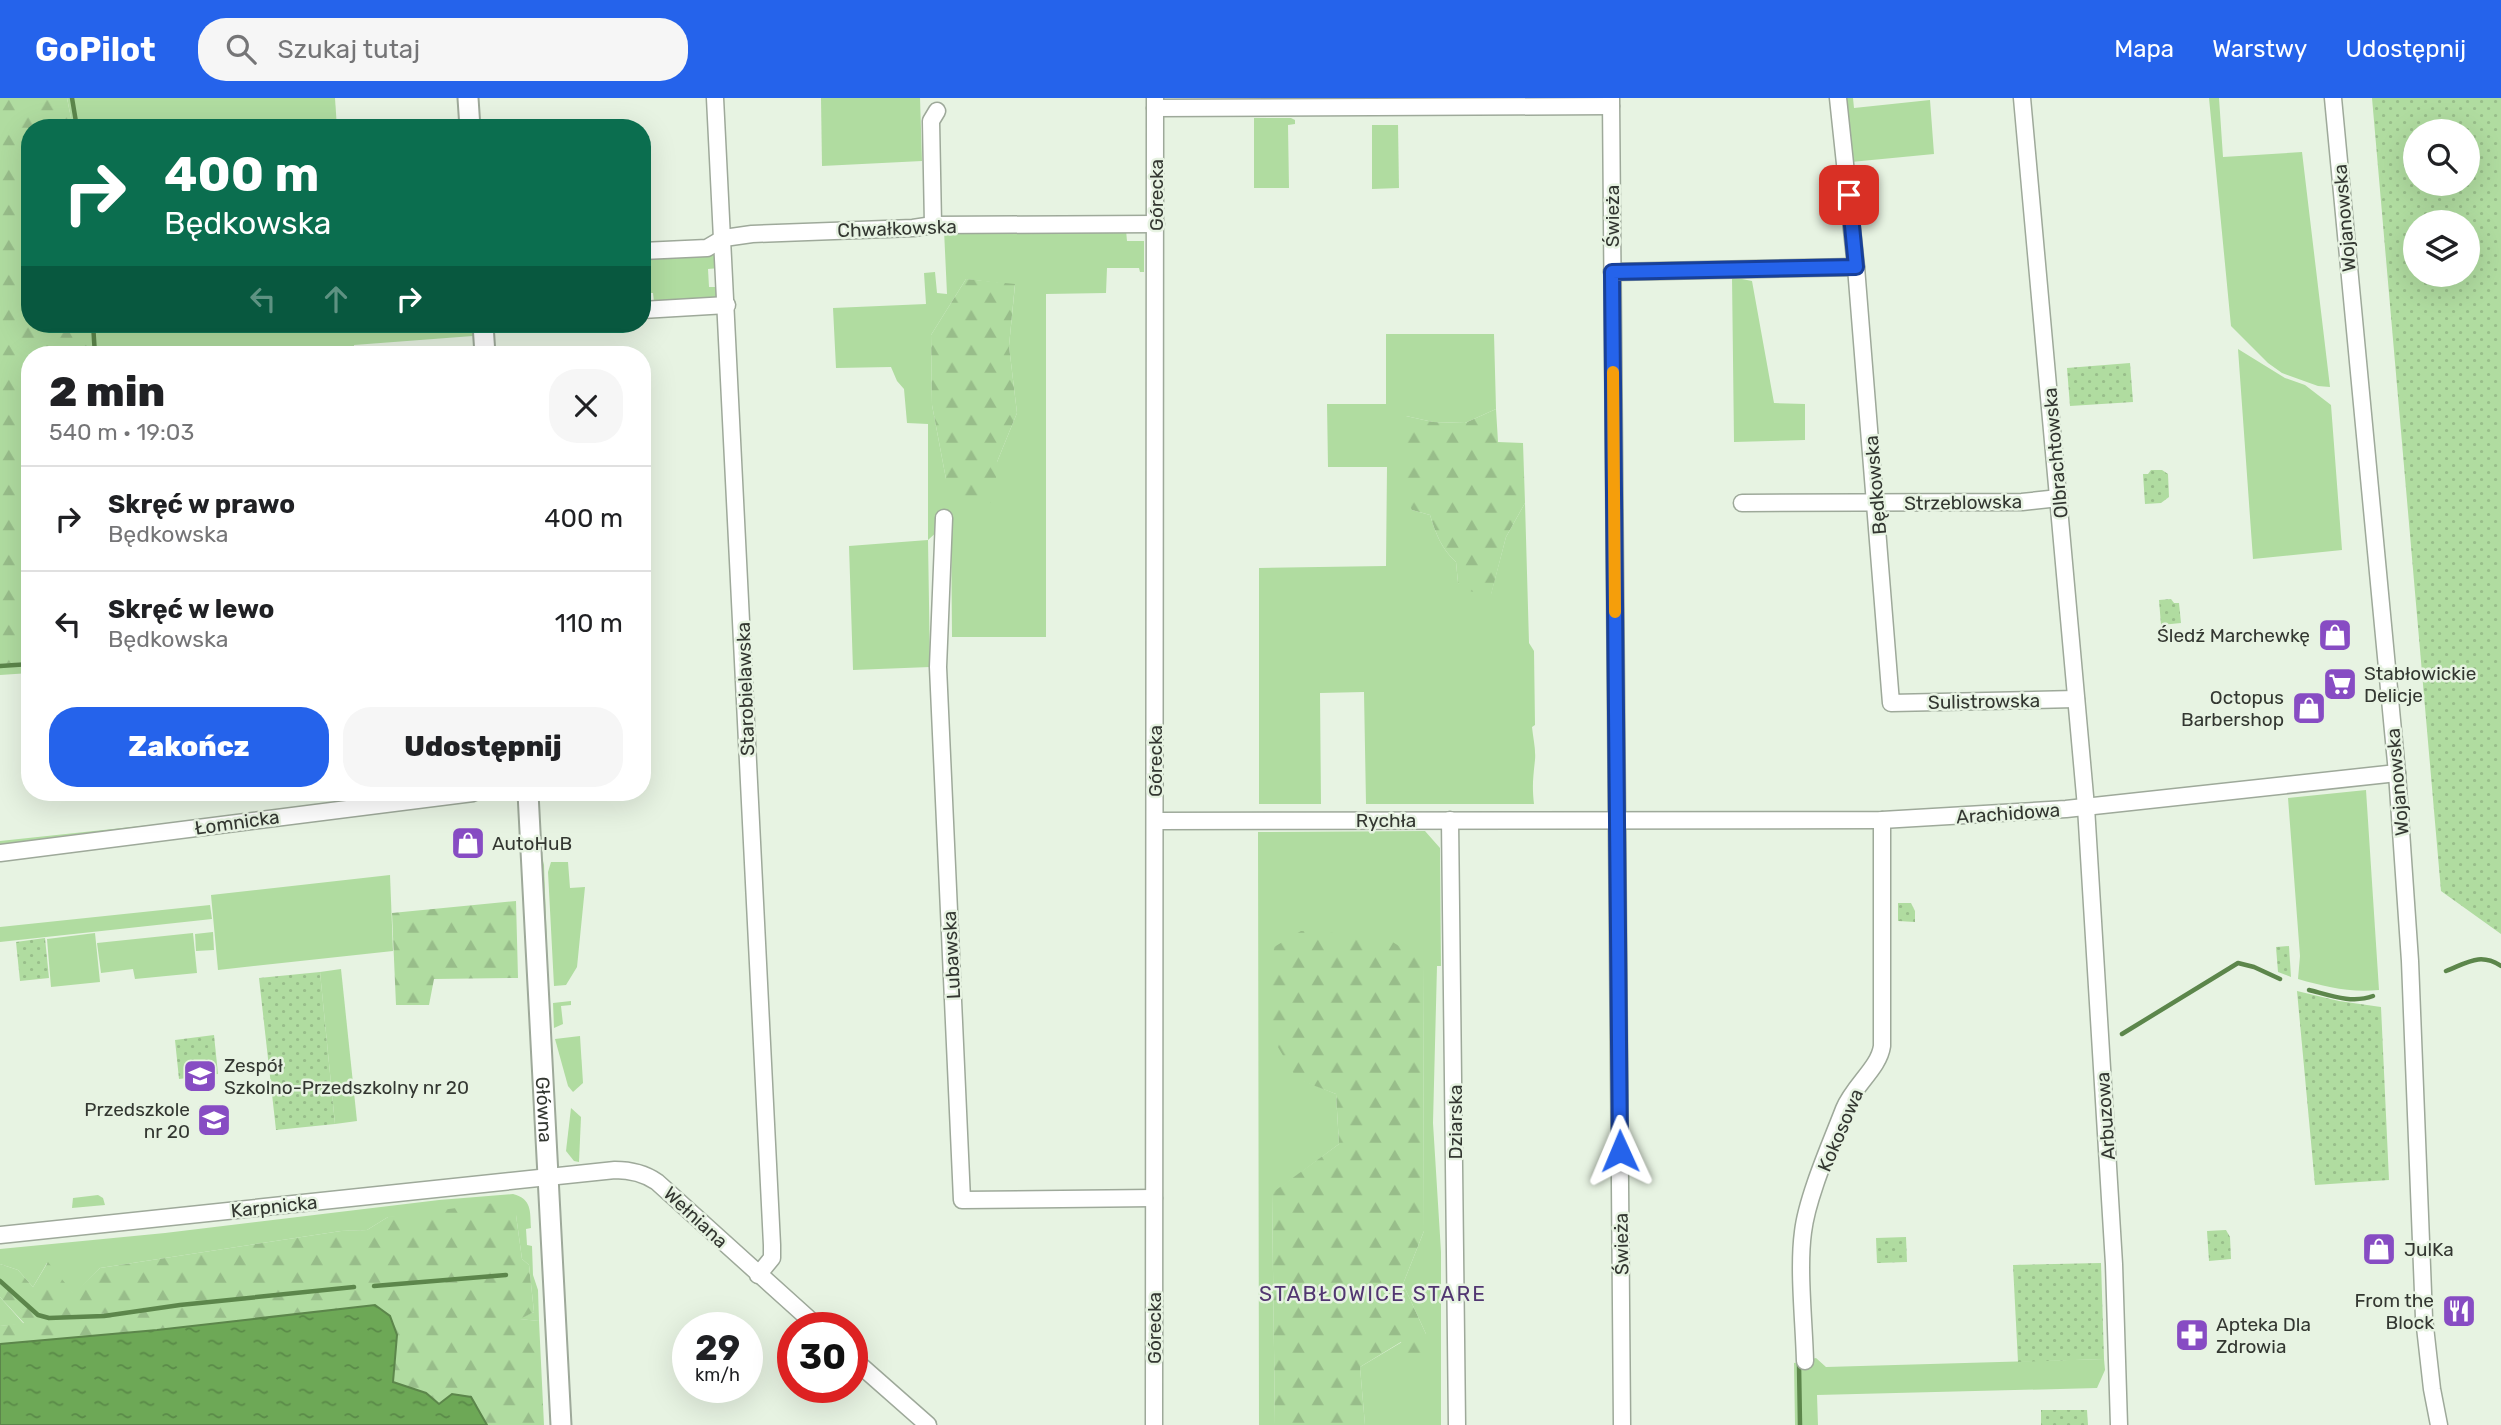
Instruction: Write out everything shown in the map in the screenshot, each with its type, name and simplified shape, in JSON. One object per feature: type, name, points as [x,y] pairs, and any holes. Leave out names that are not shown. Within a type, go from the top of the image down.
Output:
[{"type":"street","points":[[468,98],[469,119]]},
{"type":"street","name":"Starobielawska","points":[[715,98],[772,1245],[772,1258],[758,1275]]},
{"type":"street","name":"Będkowska","points":[[1838,98],[1877,502],[1891,703]]},
{"type":"street","name":"Olbrachtowska","points":[[2022,98],[2086,807]]},
{"type":"street","name":"Wojanowska","points":[[2333,98],[2397,773],[2410,961],[2424,1318],[2439,1425]]},
{"type":"street","points":[[1155,103],[1611,102]]},
{"type":"street","name":"Świeża","points":[[1611,102],[1622,1425]]},
{"type":"street","name":"Górecka","points":[[1154,1425],[1155,103]]},
{"type":"street","points":[[933,225],[931,121],[937,111]]},
{"type":"street","name":"Chwałkowska","points":[[651,251],[707,248],[724,238],[752,234],[933,225],[1156,224]]},
{"type":"street","points":[[1612,272],[1856,267]]},
{"type":"street","points":[[651,309],[727,305]]},
{"type":"street","name":"Strzeblowska","points":[[1742,503],[2022,502],[2059,498]]},
{"type":"street","name":"Lubawska","points":[[944,518],[938,667],[962,1200],[1154,1198]]},
{"type":"street","name":"Sulistrowska","points":[[1891,703],[2077,699]]},
{"type":"street","name":"Arachidowa","points":[[1616,821],[1882,820],[1985,815],[2086,807],[2397,773]]},
{"type":"street","name":"Łomnicka","points":[[0,853],[411,801]]},
{"type":"street","name":"Główna","points":[[528,801],[561,1425]]},
{"type":"street","name":"Arbuzowa","points":[[2086,807],[2113,1250],[2119,1425]]},
{"type":"street","name":"Dziarska","points":[[1450,820],[1457,1425]]},
{"type":"street","name":"Kokosowa","points":[[1805,1361],[1802,1259],[1806,1219],[1825,1160],[1851,1094],[1875,1064],[1882,1046],[1882,820]]},
{"type":"street","name":"Rychła","points":[[1155,821],[1616,821]]},
{"type":"street","name":"Wełniana","points":[[548,1178],[615,1170],[645,1174],[801,1312]]},
{"type":"street","name":"Karpnicka","points":[[0,1235],[548,1178]]},
{"type":"street","points":[[868,1372],[928,1425]]},
{"type":"green space","points":[[0,98],[67,98],[71,119],[21,119],[21,333],[92,333],[92,346],[21,346],[21,663],[0,664]]},
{"type":"green space","points":[[67,98],[335,98],[336,119],[71,119]]},
{"type":"green space","points":[[821,98],[920,98],[922,161],[822,166]]},
{"type":"green space","points":[[1844,98],[1853,98],[1854,108],[1930,100],[1934,154],[1851,162]]},
{"type":"green space","points":[[2209,98],[2219,98],[2223,157],[2302,152],[2330,387],[2318,386],[2282,373],[2268,363],[2231,326]]},
{"type":"green space","points":[[2372,98],[2501,98],[2501,934],[2441,891]]},
{"type":"green space","points":[[1254,118],[1295,120],[1295,124],[1288,125],[1289,188],[1254,188]]},
{"type":"green space","points":[[1372,125],[1398,125],[1399,188],[1372,189]]},
{"type":"green space","points":[[944,230],[1126,230],[1127,241],[1144,241],[1144,272],[1140,272],[1139,268],[1107,268],[1106,293],[1046,294],[1046,637],[952,637],[951,519],[928,540],[928,424],[907,423],[904,389],[891,367],[836,368],[833,308],[926,304],[924,273],[935,272],[937,293],[947,294]],"holes":[[[966,279],[1015,285],[1009,346],[1017,413],[997,462],[946,479],[932,405],[931,335]]]},
{"type":"green space","points":[[717,255],[719,268],[708,269],[709,287],[721,287],[721,296],[715,301],[654,302],[651,293],[651,258]]},
{"type":"green space","points":[[1732,277],[1752,281],[1774,403],[1805,404],[1805,440],[1734,442]]},
{"type":"green space","points":[[966,279],[1015,284],[1009,346],[1017,413],[997,462],[995,501],[962,511],[946,479],[932,405],[931,335]]},
{"type":"green space","points":[[92,333],[473,333],[473,336],[354,346],[92,346]]},
{"type":"green space","points":[[1386,334],[1494,334],[1496,409],[1465,423],[1433,422],[1406,416],[1412,510],[1430,515],[1446,551],[1456,562],[1458,583],[1491,594],[1506,537],[1525,503],[1529,643],[1534,651],[1534,804],[1366,804],[1364,692],[1320,693],[1321,804],[1259,804],[1259,568],[1386,566],[1387,467],[1328,467],[1327,404],[1386,404]]},
{"type":"green space","points":[[2238,349],[2285,378],[2305,385],[2331,405],[2342,550],[2253,559]]},
{"type":"green space","points":[[2130,363],[2133,402],[2070,406],[2067,368]]},
{"type":"green space","points":[[1496,409],[1498,442],[1523,443],[1525,503],[1506,537],[1491,595],[1469,591],[1458,583],[1456,562],[1446,551],[1430,515],[1412,510],[1404,488],[1402,464],[1406,416],[1433,422],[1465,423]]},
{"type":"green space","points":[[2151,470],[2162,470],[2168,474],[2169,497],[2161,503],[2145,504],[2143,474],[2148,474]]},
{"type":"green space","points":[[928,540],[930,667],[853,670],[849,546]]},
{"type":"green space","points":[[2171,599],[2174,603],[2179,603],[2181,623],[2161,625],[2159,600]]},
{"type":"green space","points":[[21,663],[21,674],[0,675],[0,664]]},
{"type":"green space","points":[[2366,790],[2379,990],[2358,991],[2298,979],[2300,956],[2288,798]]},
{"type":"green space","points":[[301,809],[0,850],[0,841]]},
{"type":"green space","points":[[1425,831],[1440,848],[1441,966],[1437,966],[1433,1123],[1441,1252],[1441,1425],[1365,1425],[1360,1367],[1402,1342],[1426,1334],[1403,1284],[1424,1231],[1423,962],[1297,1078],[1336,1094],[1339,1144],[1272,1194],[1275,1425],[1259,1425],[1258,832]]},
{"type":"green space","points":[[543,861],[544,865],[550,1028],[539,865]]},
{"type":"green space","points":[[551,862],[568,862],[570,888],[585,887],[577,967],[566,985],[554,986],[548,872]]},
{"type":"green space","points":[[390,875],[393,951],[218,970],[211,895]]},
{"type":"green space","points":[[516,901],[518,978],[434,979],[429,1005],[396,1005],[392,913]]},
{"type":"green space","points":[[1898,903],[1911,903],[1915,911],[1915,922],[1898,921]]},
{"type":"green space","points":[[210,905],[212,919],[0,942],[0,927]]},
{"type":"green space","points":[[1301,931],[1383,936],[1423,961],[1424,1231],[1403,1284],[1426,1334],[1429,1364],[1415,1368],[1401,1342],[1360,1367],[1365,1425],[1275,1425],[1272,1193],[1339,1144],[1336,1094],[1297,1079],[1266,1027],[1274,947]]},
{"type":"green space","points":[[213,932],[214,950],[196,951],[195,934]]},
{"type":"green space","points":[[95,933],[100,982],[51,987],[47,939]]},
{"type":"green space","points":[[193,933],[197,973],[135,979],[133,969],[101,973],[97,943]]},
{"type":"green space","points":[[45,938],[49,978],[20,981],[16,942]]},
{"type":"green space","points":[[2289,946],[2291,977],[2278,972],[2276,947]]},
{"type":"green space","points":[[341,969],[357,1121],[335,1124],[320,972]]},
{"type":"green space","points":[[320,972],[335,1124],[276,1130],[259,978]]},
{"type":"green space","points":[[2297,991],[2381,1007],[2389,1180],[2315,1185]]},
{"type":"green space","points":[[571,1001],[571,1005],[561,1006],[563,1024],[554,1028],[553,1003]]},
{"type":"green space","points":[[214,1035],[218,1074],[179,1079],[175,1040]]},
{"type":"green space","points":[[580,1036],[583,1083],[573,1092],[568,1086],[555,1039]]},
{"type":"green space","points":[[571,1108],[581,1117],[579,1162],[574,1161],[566,1151]]},
{"type":"green space","points":[[513,1194],[527,1202],[530,1211],[531,1228],[526,1229],[527,1245],[532,1246],[539,1321],[518,1319],[534,1312],[529,1265],[522,1259],[516,1215],[388,1217],[367,1230],[341,1231],[100,1268],[74,1295],[47,1263],[33,1287],[18,1270],[0,1264],[0,1249]]},
{"type":"green space","points":[[98,1195],[103,1198],[105,1205],[72,1208],[73,1198]]},
{"type":"green space","points":[[502,1202],[516,1215],[522,1259],[529,1265],[534,1312],[520,1319],[539,1321],[544,1425],[487,1425],[471,1397],[439,1404],[426,1393],[392,1382],[397,1335],[157,1330],[0,1344],[0,1326],[24,1323],[0,1297],[0,1264],[18,1270],[33,1287],[48,1262],[74,1294],[100,1268],[341,1231],[367,1230],[388,1217]]},
{"type":"green space","points":[[2226,1230],[2230,1237],[2231,1259],[2209,1261],[2207,1231]]},
{"type":"green space","points":[[1906,1237],[1907,1262],[1877,1263],[1876,1238]]},
{"type":"green space","points":[[2101,1263],[2104,1359],[2018,1362],[2013,1265]]},
{"type":"green space","points":[[0,1297],[24,1324],[0,1326]]},
{"type":"green space","points":[[1816,1358],[1826,1367],[2104,1359],[2105,1370],[2097,1388],[1817,1395],[1818,1425],[1795,1425],[1794,1363]]},
{"type":"green space","points":[[2041,1410],[2087,1410],[2088,1425],[2041,1425]]},
{"type":"water","points":[[375,1305],[390,1316],[397,1335],[393,1382],[426,1393],[439,1404],[452,1394],[471,1397],[487,1425],[0,1425],[0,1344],[157,1330]]},
{"type":"waterway","points":[[72,98],[76,119]]},
{"type":"waterway","points":[[94,333],[94,346]]},
{"type":"waterway","points":[[0,666],[21,665]]},
{"type":"waterway","points":[[2446,971],[2480,959],[2501,966]]},
{"type":"waterway","points":[[2122,1034],[2238,963],[2280,979]]},
{"type":"waterway","points":[[2309,990],[2349,999],[2373,996]]},
{"type":"waterway","points":[[374,1286],[506,1275]]},
{"type":"waterway","points":[[0,1281],[38,1315],[49,1318],[104,1316],[180,1305],[354,1287]]},
{"type":"waterway","points":[[1799,1365],[1800,1425]]},
{"type":"slow traffic","points":[[1613,372],[1615,612]]},
{"type":"place","name":"Śledź Marchewkę","points":[[2335,635]]},
{"type":"place","name":"Stabłowickie Delicje","points":[[2340,684]]},
{"type":"place","name":"Octopus Barbershop","points":[[2309,708]]},
{"type":"place","name":"AutoHuB","points":[[468,843]]},
{"type":"place","name":"Zespół Szkolno-Przedszkolny nr 20","points":[[200,1076]]},
{"type":"place","name":"Przedszkole nr 20","points":[[214,1120]]},
{"type":"place","name":"JulKa","points":[[2379,1249]]},
{"type":"place","name":"From the Block","points":[[2459,1311]]},
{"type":"place","name":"Apteka Dla Zdrowia","points":[[2192,1335]]},
{"type":"district","name":"STABŁOWICE STARE","points":[[1373,1294]]},
{"type":"route","points":[[1620,1151],[1612,272],[1856,267],[1849,195]]}]
